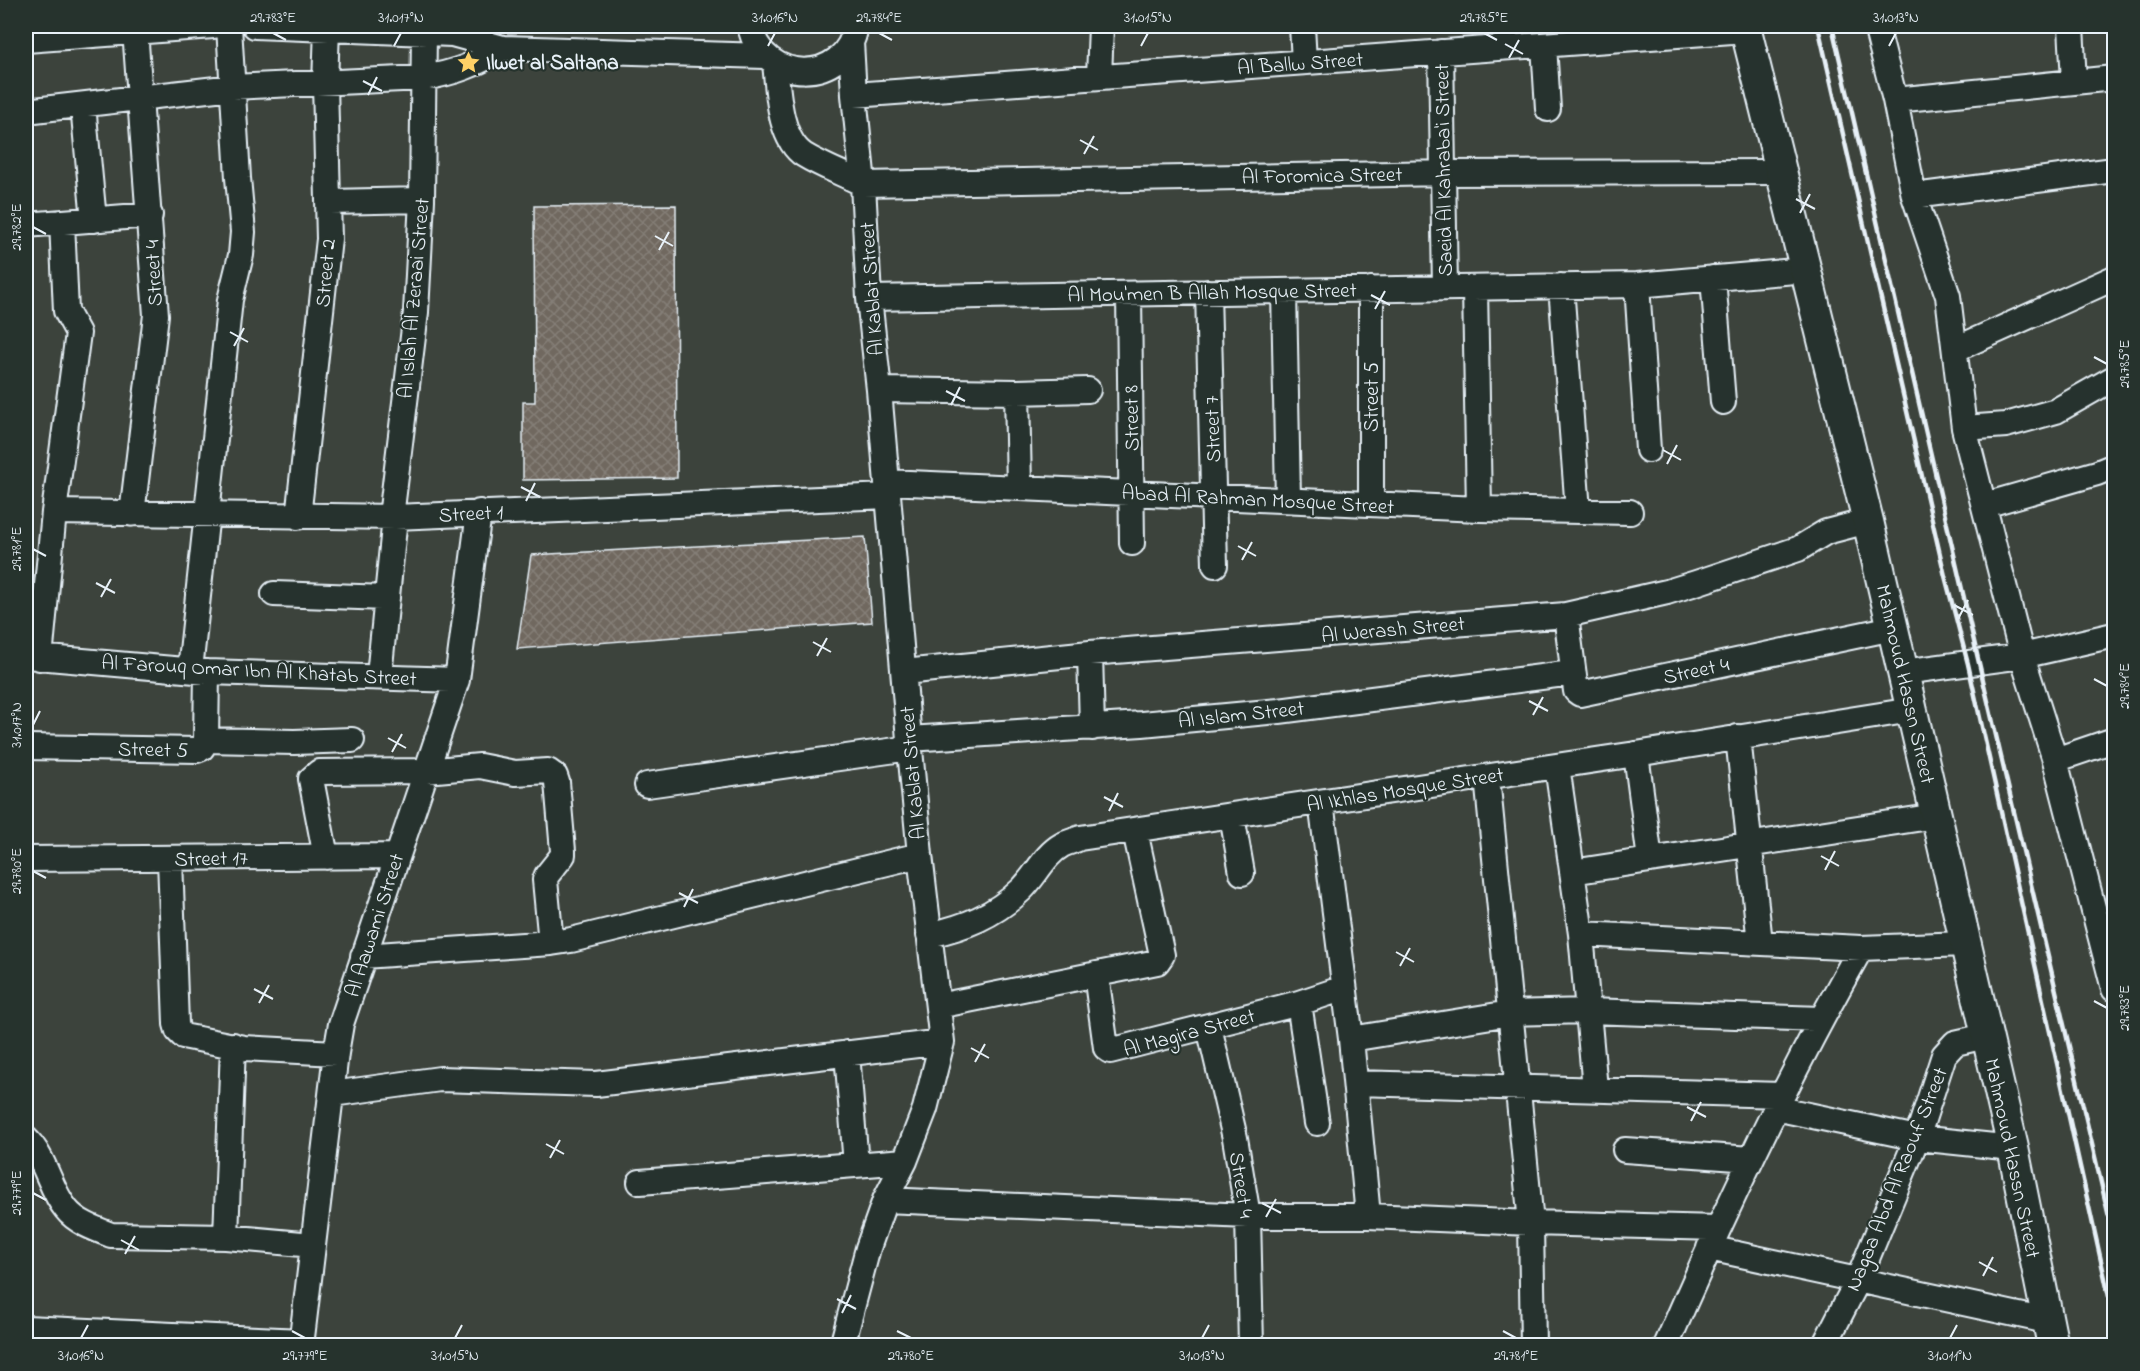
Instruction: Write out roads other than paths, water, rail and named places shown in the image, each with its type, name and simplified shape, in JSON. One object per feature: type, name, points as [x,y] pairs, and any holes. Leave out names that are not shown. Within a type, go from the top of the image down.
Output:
[{"type":"street","points":[[26,40],[135,30],[213,26]]},
{"type":"street","name":"Street 5","points":[[26,747],[197,750],[202,748],[206,740],[199,671],[207,515],[230,300],[241,255],[243,232],[229,26]]},
{"type":"street","points":[[255,26],[452,34],[503,48],[770,59],[798,71],[823,67],[834,61],[853,34]]},
{"type":"street","points":[[750,26],[757,46],[770,59],[783,123],[791,141],[802,154],[863,184]]},
{"type":"street","points":[[1099,77],[1101,26]]},
{"type":"street","points":[[1302,26],[1304,62]]},
{"type":"street","points":[[1876,26],[1895,100],[1914,196],[1948,296],[1964,429],[2022,656],[2055,760],[2115,989]]},
{"type":"street","points":[[2071,26],[2074,82]]},
{"type":"street","name":"Street 2","points":[[298,517],[326,276],[329,202],[325,84],[327,28]]},
{"type":"street","name":"Al Ballw Street","points":[[854,95],[1544,45],[1746,28]]},
{"type":"street","name":"Mahmoud Hassn Street","points":[[1746,28],[1893,628],[2013,1148],[2050,1333]]},
{"type":"street","name":"Street 4","points":[[132,514],[156,315],[135,30]]},
{"type":"street","name":"Al Islah Al Zeraai Street","points":[[379,676],[393,517],[412,352],[422,200],[424,32]]},
{"type":"street","name":"Al Kablat Street","points":[[842,1346],[865,1258],[885,1200],[905,1161],[924,1109],[942,1042],[909,743],[869,298],[863,184],[854,95],[853,34]]},
{"type":"street","points":[[1544,45],[1548,109]]},
{"type":"street","points":[[26,111],[233,87],[423,78],[449,74],[476,64],[503,48]]},
{"type":"street","name":"Saeid Al Kahraba'i Street","points":[[1441,52],[1445,173],[1445,288]]},
{"type":"street","points":[[1895,100],[2115,78]]},
{"type":"street","points":[[83,105],[94,220]]},
{"type":"street","points":[[1914,196],[2115,170]]},
{"type":"street","name":"Al Foromica Street","points":[[863,184],[1445,173],[1781,172]]},
{"type":"street","points":[[329,202],[422,200]]},
{"type":"street","points":[[26,225],[150,215]]},
{"type":"street","points":[[33,657],[78,333],[66,311],[62,222]]},
{"type":"street","name":"Al Mou'men B Allah Mosque Street","points":[[869,298],[1637,285],[1806,270]]},
{"type":"street","points":[[1713,278],[1723,402]]},
{"type":"street","points":[[1956,349],[2115,278]]},
{"type":"street","points":[[1637,285],[1648,450]]},
{"type":"street","points":[[1561,286],[1578,511]]},
{"type":"street","points":[[1475,288],[1479,509]]},
{"type":"street","name":"Street 5","points":[[1371,290],[1371,504]]},
{"type":"street","points":[[1284,291],[1288,500]]},
{"type":"street","name":"Street 7","points":[[1208,292],[1215,565]]},
{"type":"street","name":"Street 8","points":[[1129,294],[1132,543]]},
{"type":"street","points":[[1964,429],[2006,425],[2056,411],[2115,378]]},
{"type":"street","points":[[879,390],[1017,392],[1088,390]]},
{"type":"street","points":[[1017,392],[1019,488]]},
{"type":"street","points":[[1985,505],[2115,466]]},
{"type":"street","name":"Abad Al Rahman Mosque Street","points":[[887,489],[1019,488],[1479,509],[1630,512]]},
{"type":"street","name":"Street 1","points":[[54,512],[393,517],[887,489]]},
{"type":"street","name":"Al Aawami Street","points":[[301,1343],[341,1024],[396,855],[457,680],[479,512]]},
{"type":"street","name":"Al Werash Street","points":[[904,672],[1090,653],[1566,615],[1686,586],[1798,549],[1826,532],[1868,521]]},
{"type":"street","points":[[274,594],[387,598]]},
{"type":"street","points":[[1566,615],[1572,674]]},
{"type":"street","name":"Street 4","points":[[1572,674],[1575,691],[1580,694],[1893,628]]},
{"type":"street","points":[[1903,672],[2022,656],[2115,635]]},
{"type":"street","points":[[1090,653],[1092,728]]},
{"type":"street","name":"Al Farouq Omar Ibn Al Khatab Street","points":[[33,657],[199,671],[457,680]]},
{"type":"street","name":"Al Islam Street","points":[[647,785],[909,743],[1279,711],[1572,674]]},
{"type":"street","name":"Al Ikhlas Mosque Street","points":[[929,935],[964,927],[995,911],[1022,889],[1048,856],[1062,845],[1080,838],[1912,710]]},
{"type":"street","points":[[1738,737],[1760,943]]},
{"type":"street","points":[[206,740],[294,742],[352,740]]},
{"type":"street","points":[[2055,760],[2115,740]]},
{"type":"street","points":[[1636,754],[1650,860]]},
{"type":"street","points":[[327,857],[312,783],[314,776],[319,772],[426,771],[480,766],[515,773],[548,771],[555,776],[563,851],[563,855],[545,880],[550,943]]},
{"type":"street","points":[[1557,766],[1581,934],[1595,1089]]},
{"type":"street","points":[[1487,777],[1531,1223],[1533,1346]]},
{"type":"street","points":[[1321,802],[1356,1083],[1368,1216]]},
{"type":"street","points":[[1232,816],[1242,873]]},
{"type":"street","points":[[1572,872],[1936,816]]},
{"type":"street","points":[[938,1006],[1157,962],[1162,955],[1135,831]]},
{"type":"street","name":"Street 17","points":[[26,859],[396,855]]},
{"type":"street","points":[[363,956],[550,943],[593,935],[920,855]]},
{"type":"street","points":[[170,859],[178,1031],[183,1036],[244,1048],[336,1053]]},
{"type":"street","points":[[1581,934],[1861,948],[1965,945]]},
{"type":"street","points":[[1666,1346],[1713,1238],[1779,1101],[1861,948]]},
{"type":"street","name":"Al Magira Street","points":[[1096,975],[1107,1050],[1114,1051],[1299,1003],[1344,988]]},
{"type":"street","points":[[1299,1003],[1317,1123]]},
{"type":"street","points":[[1351,1039],[1510,1013],[1588,1011],[1821,1019]]},
{"type":"street","name":"Street 4","points":[[1209,1027],[1234,1138],[1248,1216],[1251,1346]]},
{"type":"street","name":"Nagaa Abd Al Raouf Street","points":[[1824,1346],[1858,1280],[1917,1138],[1944,1055],[1955,1043],[1986,1036]]},
{"type":"street","points":[[332,1094],[440,1079],[616,1083],[942,1042]]},
{"type":"street","points":[[226,1237],[233,1045]]},
{"type":"street","points":[[847,1053],[856,1164]]},
{"type":"street","points":[[1356,1083],[1518,1089],[1595,1089],[1779,1101],[1917,1138],[2013,1148]]},
{"type":"street","points":[[26,1139],[36,1151],[66,1209],[94,1229],[111,1234],[226,1237],[313,1245]]},
{"type":"street","points":[[1625,1150],[1751,1159]]},
{"type":"street","points":[[640,1182],[905,1161]]},
{"type":"street","points":[[885,1200],[1248,1216],[1368,1216],[1531,1223],[1713,1238],[2050,1333]]},
{"type":"street","points":[[26,1328],[301,1343]]},
{"type":"railway","points":[[1818,26],[1945,576],[1968,664],[2114,1319]]},
{"type":"railway","points":[[1832,26],[2114,1238]]},
{"type":"place","name":"Ilwet al Saltana","points":[[468,62]]}]
